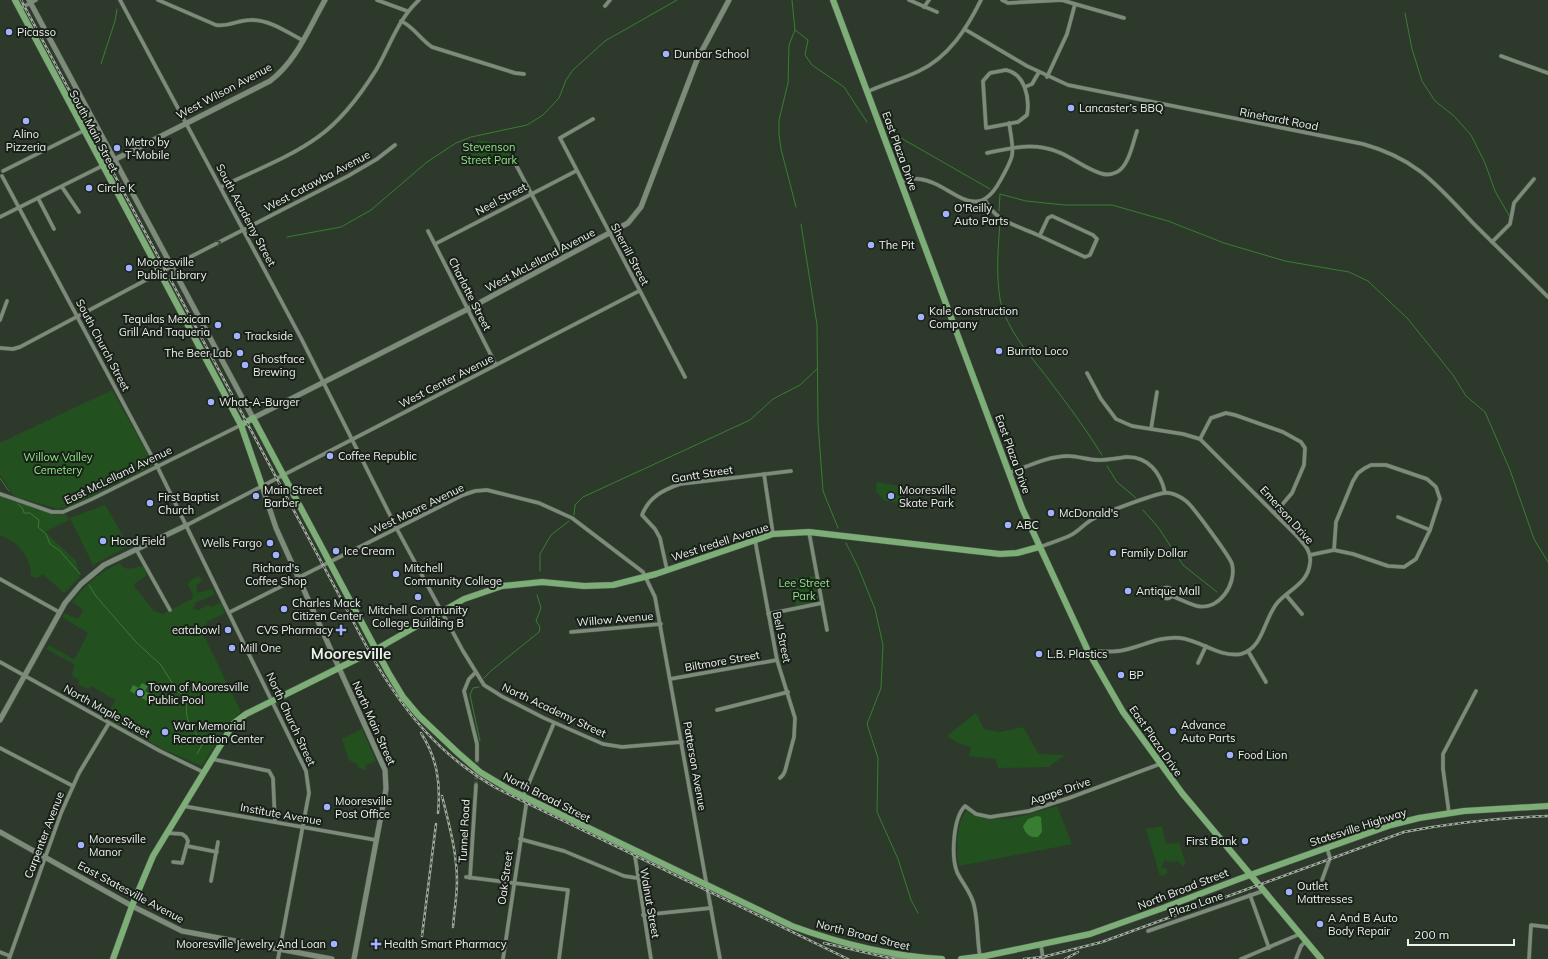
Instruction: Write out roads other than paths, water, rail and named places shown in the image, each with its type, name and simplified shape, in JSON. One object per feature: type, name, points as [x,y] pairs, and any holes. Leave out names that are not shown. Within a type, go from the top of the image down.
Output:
[{"type":"main road","name":"South Main Street","points":[[15,0],[83,131],[241,425],[262,486]]},
{"type":"main road","name":"East Plaza Drive","points":[[833,0],[1009,473],[1039,547],[1088,651],[1123,712],[1185,798],[1321,959]]},
{"type":"main road","name":"West McLelland Avenue","points":[[241,425],[253,418]]},
{"type":"main road","name":"North Broad Street","points":[[253,418],[328,563],[375,650],[403,697],[419,716],[480,772],[525,798],[805,931],[831,940],[908,957],[942,959]]},
{"type":"main road","name":"West Iredell Avenue","points":[[113,959],[132,906],[153,856],[234,723],[246,714],[375,650],[442,613],[464,599],[502,586],[542,582],[599,587],[614,586],[667,570],[755,538],[773,534],[809,532],[1000,554],[1017,553],[1039,547]]},
{"type":"main road","name":"Statesville Highway","points":[[1250,875],[1391,825],[1449,813],[1548,806]]},
{"type":"main road","name":"North Broad Street","points":[[961,959],[980,957],[1090,934],[1250,875]]},
{"type":"street","points":[[19,9],[29,2],[36,0]]},
{"type":"street","name":"South Academy Street","points":[[120,0],[221,187],[353,439]]},
{"type":"street","points":[[158,0],[216,25],[226,26],[242,21],[258,20],[302,40]]},
{"type":"street","name":"West Wilson Avenue","points":[[102,166],[270,81],[286,67],[325,0]]},
{"type":"street","points":[[377,0],[407,11]]},
{"type":"street","points":[[221,187],[302,147],[324,132],[343,114],[372,75],[407,11],[419,0]]},
{"type":"street","points":[[605,6],[610,0]]},
{"type":"street","name":"West McLelland Avenue","points":[[253,418],[468,309],[628,223],[641,208],[697,60],[729,0]]},
{"type":"street","points":[[909,0],[937,12]]},
{"type":"street","points":[[924,7],[929,0]]},
{"type":"street","points":[[868,92],[922,70],[954,44],[966,30],[981,0]]},
{"type":"street","points":[[1002,0],[1008,2],[1062,0],[1124,18]]},
{"type":"street","points":[[29,2],[170,267],[253,418]]},
{"type":"street","points":[[1046,77],[1067,34],[1075,4]]},
{"type":"street","points":[[401,21],[415,30],[425,42],[432,47],[515,73],[524,74]]},
{"type":"street","name":"Rinehardt Road","points":[[966,30],[1046,77],[1068,86],[1364,144],[1385,150],[1404,159],[1420,170],[1441,188],[1492,242],[1548,297]]},
{"type":"street","points":[[1501,56],[1548,73]]},
{"type":"street","points":[[1006,70],[1020,77],[1025,88],[1027,115],[1018,122],[986,128],[983,81],[990,73],[1006,70]]},
{"type":"street","points":[[1025,88],[1032,84],[1039,72]]},
{"type":"street","name":"Sherrill Street","points":[[593,119],[560,138],[685,377]]},
{"type":"street","points":[[900,182],[912,179],[924,180],[964,199],[974,202],[985,200],[994,192],[1011,162],[1013,148],[1009,123]]},
{"type":"street","points":[[1,173],[83,131]]},
{"type":"street","points":[[987,153],[1033,146],[1052,149],[1107,175],[1116,173],[1123,167],[1137,131]]},
{"type":"street","name":"West Catawba Avenue","points":[[0,348],[13,349],[20,347],[170,267],[365,167],[395,146]]},
{"type":"street","points":[[515,163],[565,257]]},
{"type":"street","points":[[0,217],[102,166]]},
{"type":"street","name":"Neel Street","points":[[435,244],[576,171]]},
{"type":"street","name":"South Church Street","points":[[1,173],[78,316],[187,525]]},
{"type":"street","points":[[1492,242],[1510,224],[1514,203],[1534,179]]},
{"type":"street","points":[[62,187],[80,212]]},
{"type":"street","points":[[38,198],[54,229]]},
{"type":"street","points":[[985,200],[1001,219],[1009,224],[1040,235],[1085,257],[1090,256],[1097,239],[1094,235],[1052,216],[1048,218],[1040,235]]},
{"type":"street","name":"Charlotte Street","points":[[428,231],[496,365]]},
{"type":"street","name":"West Center Avenue","points":[[187,525],[639,291]]},
{"type":"street","points":[[0,320],[7,301]]},
{"type":"street","name":"Emerson Drive","points":[[1087,373],[1101,399],[1116,419],[1132,426],[1183,434],[1200,439],[1308,548],[1310,562],[1306,576],[1301,583],[1279,601],[1272,609],[1260,637],[1248,651]]},
{"type":"street","points":[[1152,429],[1157,392]]},
{"type":"street","points":[[1200,439],[1211,418],[1226,413],[1283,432],[1298,439],[1305,448],[1304,465],[1292,493],[1275,513]]},
{"type":"street","name":"East McLelland Avenue","points":[[0,494],[52,512],[63,512],[241,425]]},
{"type":"street","name":"North Academy Street","points":[[353,439],[397,528],[442,613],[475,673],[484,685],[554,723],[592,740],[622,747],[682,742]]},
{"type":"street","points":[[1009,473],[1053,458],[1068,456],[1098,460],[1128,457],[1137,458],[1149,463],[1159,474],[1165,493],[1177,495],[1187,501],[1224,550],[1232,564],[1233,575],[1230,586],[1217,602],[1208,606],[1198,606],[1172,596]]},
{"type":"street","points":[[1310,555],[1334,550],[1353,554],[1388,566],[1404,567],[1416,559],[1430,530],[1439,506],[1439,492],[1427,479],[1420,476],[1386,465],[1371,465],[1358,473],[1353,481],[1335,529],[1334,550]]},
{"type":"street","name":"Gantt Street","points":[[667,570],[660,538],[655,529],[642,515],[653,498],[665,489],[680,484],[791,471]]},
{"type":"street","points":[[764,474],[773,534]]},
{"type":"street","name":"North Main Street","points":[[262,486],[276,528],[385,770],[386,789],[354,959]]},
{"type":"street","name":"West Moore Avenue","points":[[230,612],[462,495],[475,491],[495,491],[544,505],[566,515],[637,568],[646,577]]},
{"type":"street","name":"West Iredell Avenue","points":[[1039,547],[1072,535],[1095,518],[1165,493]]},
{"type":"street","points":[[1398,517],[1430,530]]},
{"type":"street","points":[[0,720],[60,612],[72,594],[94,572],[136,549],[187,525]]},
{"type":"street","name":"North Church Street","points":[[187,525],[308,775],[310,789],[278,959]]},
{"type":"street","points":[[809,532],[827,630]]},
{"type":"street","name":"Bell Street","points":[[755,538],[777,660],[793,708],[795,728],[785,771],[783,776],[780,778]]},
{"type":"street","points":[[136,549],[170,610]]},
{"type":"street","name":"Patterson Avenue","points":[[646,577],[655,597],[661,624],[720,959]]},
{"type":"street","points":[[0,579],[60,612]]},
{"type":"street","points":[[1286,595],[1302,614]]},
{"type":"street","points":[[768,614],[822,603]]},
{"type":"street","name":"Willow Avenue","points":[[571,632],[661,624]]},
{"type":"street","points":[[1088,651],[1122,651],[1159,639],[1170,638],[1191,641],[1233,655],[1248,651],[1266,682]]},
{"type":"street","points":[[1198,663],[1206,646]]},
{"type":"street","name":"Biltmore Street","points":[[670,679],[777,660]]},
{"type":"street","name":"North Maple Street","points":[[0,662],[109,723],[203,772]]},
{"type":"street","points":[[475,673],[469,679],[464,691],[477,744],[477,760]]},
{"type":"street","points":[[1449,813],[1443,769],[1443,754],[1476,691]]},
{"type":"street","points":[[717,710],[788,692]]},
{"type":"street","name":"Carpenter Avenue","points":[[10,958],[44,856],[73,786],[109,723]]},
{"type":"street","name":"Oak Street","points":[[504,959],[525,798],[554,723]]},
{"type":"street","points":[[0,748],[73,786]]},
{"type":"street","points":[[211,759],[269,770],[273,778],[274,822]]},
{"type":"street","name":"Agape Drive","points":[[980,957],[974,906],[971,896],[957,872],[954,855],[957,820],[965,806],[976,814],[990,817],[1029,811],[1069,798],[1160,764]]},
{"type":"street","name":"Tunnel Road","points":[[470,878],[476,785]]},
{"type":"street","name":"Institute Avenue","points":[[183,806],[376,840]]},
{"type":"street","name":"East Statesville Avenue","points":[[0,832],[132,906],[182,931],[332,959]]},
{"type":"street","points":[[166,833],[182,834],[186,837],[187,846],[182,863],[173,862]]},
{"type":"street","points":[[520,839],[564,850],[624,876],[637,878]]},
{"type":"street","points":[[211,881],[218,842]]},
{"type":"street","points":[[187,846],[217,852]]},
{"type":"street","points":[[1322,880],[1330,858],[1327,848]]},
{"type":"street","name":"Walnut Street","points":[[634,850],[637,878],[651,959]]},
{"type":"street","points":[[466,877],[568,890],[559,959]]},
{"type":"street","name":"Plaza Lane","points":[[1148,931],[1263,891]]},
{"type":"street","points":[[1250,895],[1269,948]]},
{"type":"street","points":[[643,915],[711,908]]},
{"type":"street","points":[[1529,959],[1531,925],[1548,927]]},
{"type":"street","points":[[1241,959],[1300,934]]},
{"type":"street","points":[[1296,959],[1301,946],[1306,941]]},
{"type":"street","points":[[1041,945],[1043,959]]},
{"type":"street","points":[[0,952],[10,958]]},
{"type":"street","points":[[890,959],[908,957]]},
{"type":"waterway","points":[[287,237],[341,227],[371,210],[427,162],[456,143],[471,137],[527,125],[543,115],[559,98],[566,80],[573,70],[605,41],[677,0]]},
{"type":"waterway","points":[[792,0],[795,30],[789,45],[788,83],[779,120],[779,134],[781,149],[796,207]]},
{"type":"waterway","points":[[101,64],[115,21],[117,9]]},
{"type":"waterway","points":[[1405,13],[1412,49],[1422,81],[1435,101],[1454,116],[1471,135],[1485,163],[1495,191],[1510,217]]},
{"type":"waterway","points":[[795,30],[808,40],[805,55],[812,65],[844,87],[867,122]]},
{"type":"waterway","points":[[894,134],[990,189]]},
{"type":"waterway","points":[[999,211],[1000,194],[1026,201],[1065,205],[1112,205],[1168,221],[1224,243],[1285,261],[1349,272],[1368,281],[1408,319],[1453,375],[1466,396],[1485,412],[1510,470],[1534,539],[1548,562]]},
{"type":"waterway","points":[[1000,223],[998,280],[1003,310],[1013,332],[1070,408],[1102,455]]},
{"type":"waterway","points":[[801,224],[817,325],[818,423],[823,491],[838,528]]},
{"type":"waterway","points":[[574,515],[575,505],[583,497],[750,420],[773,399],[800,385],[818,368]]},
{"type":"waterway","points":[[1107,466],[1117,482],[1136,498]]},
{"type":"waterway","points":[[0,478],[9,491]]},
{"type":"waterway","points":[[18,504],[23,509],[24,513],[30,513],[39,520],[38,527],[46,534],[50,544],[60,551],[80,574]]},
{"type":"waterway","points":[[1143,510],[1158,527],[1183,565],[1217,592]]},
{"type":"waterway","points":[[540,571],[540,554],[551,535],[569,521]]},
{"type":"waterway","points":[[846,543],[858,567],[875,609],[883,645],[881,688],[867,724],[878,758],[877,812],[898,859],[911,900],[918,913]]},
{"type":"waterway","points":[[89,585],[95,595],[136,642],[161,665],[177,691],[185,697],[188,720],[202,745],[197,754]]},
{"type":"waterway","points":[[484,678],[539,632],[540,627],[536,621],[541,608],[537,595]]},
{"type":"waterway","points":[[479,687],[473,688],[470,695],[480,741]]},
{"type":"tunnel","points":[[476,785],[477,760]]},
{"type":"railway","points":[[21,0],[370,653],[395,694],[424,730],[456,761],[496,788],[848,959]]},
{"type":"railway","points":[[421,733],[431,752],[437,771],[439,791],[438,813]]},
{"type":"railway","points":[[442,796],[452,838],[457,870],[457,893],[453,927]]},
{"type":"railway","points":[[1024,959],[1043,957],[1102,942],[1404,832],[1476,821],[1548,816]]},
{"type":"railway","points":[[422,936],[436,824]]},
{"type":"railway","points":[[824,943],[894,959]]},
{"type":"railway","points":[[1065,959],[1078,952]]},
{"type":"place","name":"Picasso","points":[[9,32]]},
{"type":"place","name":"Dunbar School","points":[[666,54]]},
{"type":"place","name":"Lancaster’s BBQ","points":[[1071,108]]},
{"type":"place","name":"Alino Pizzeria","points":[[26,121]]},
{"type":"place","name":"Metro by T-Mobile","points":[[117,148]]},
{"type":"place","name":"Circle K","points":[[89,188]]},
{"type":"place","name":"O'Reilly Auto Parts","points":[[946,214]]},
{"type":"place","name":"The Pit","points":[[871,245]]},
{"type":"place","name":"Mooresville Public Library","points":[[129,268]]},
{"type":"place","name":"Kale Construction Company","points":[[921,317]]},
{"type":"place","name":"Tequilas Mexican Grill And Taqueria","points":[[218,325]]},
{"type":"place","name":"Trackside","points":[[237,336]]},
{"type":"place","name":"Burrito Loco","points":[[999,351]]},
{"type":"place","name":"The Beer Lab","points":[[240,353]]},
{"type":"place","name":"Ghostface Brewing","points":[[245,365]]},
{"type":"place","name":"What-A-Burger","points":[[211,402]]},
{"type":"place","name":"Coffee Republic","points":[[330,456]]},
{"type":"place","name":"Main Street Barber","points":[[256,496]]},
{"type":"place","name":"Mooresville Skate Park","points":[[891,496]]},
{"type":"place","name":"First Baptist Church","points":[[150,503]]},
{"type":"place","name":"McDonald's","points":[[1051,513]]},
{"type":"place","name":"ABC","points":[[1008,525]]},
{"type":"place","name":"Hood Field","points":[[103,541]]},
{"type":"place","name":"Wells Fargo","points":[[270,543]]},
{"type":"place","name":"Ice Cream","points":[[336,551]]},
{"type":"place","name":"Family Dollar","points":[[1113,553]]},
{"type":"place","name":"Richard's Coffee Shop","points":[[276,555]]},
{"type":"place","name":"Mitchell Community College","points":[[396,574]]},
{"type":"place","name":"Antique Mall","points":[[1128,591]]},
{"type":"place","name":"Mitchell Community College Building B","points":[[418,597]]},
{"type":"place","name":"Charles Mack Citizen Center","points":[[284,609]]},
{"type":"place","name":"eatabowl","points":[[228,630]]},
{"type":"place","name":"CVS Pharmacy","points":[[341,630]]},
{"type":"place","name":"Mill One","points":[[232,648]]},
{"type":"place","name":"L.B. Plastics","points":[[1039,654]]},
{"type":"place","name":"BP","points":[[1121,675]]},
{"type":"place","name":"Town of Mooresville Public Pool","points":[[140,693]]},
{"type":"place","name":"Advance Auto Parts","points":[[1173,731]]},
{"type":"place","name":"War Memorial Recreation Center","points":[[165,732]]},
{"type":"place","name":"Food Lion","points":[[1230,755]]},
{"type":"place","name":"Mooresville Post Office","points":[[327,807]]},
{"type":"place","name":"First Bank","points":[[1245,841]]},
{"type":"place","name":"Mooresville Manor","points":[[81,845]]},
{"type":"place","name":"Outlet Mattresses","points":[[1289,892]]},
{"type":"place","name":"A And B Auto Body Repair","points":[[1320,924]]},
{"type":"place","name":"Mooresville Jewelry And Loan","points":[[334,944]]},
{"type":"place","name":"Health Smart Pharmacy","points":[[376,944]]},
{"type":"district","name":"Mooresville","points":[[351,654]]},
{"type":"park label","name":"Stevenson Street Park","points":[[489,153]]},
{"type":"park label","name":"Willow Valley Cemetery","points":[[58,463]]},
{"type":"park label","name":"Lee Street Park","points":[[804,589]]}]
